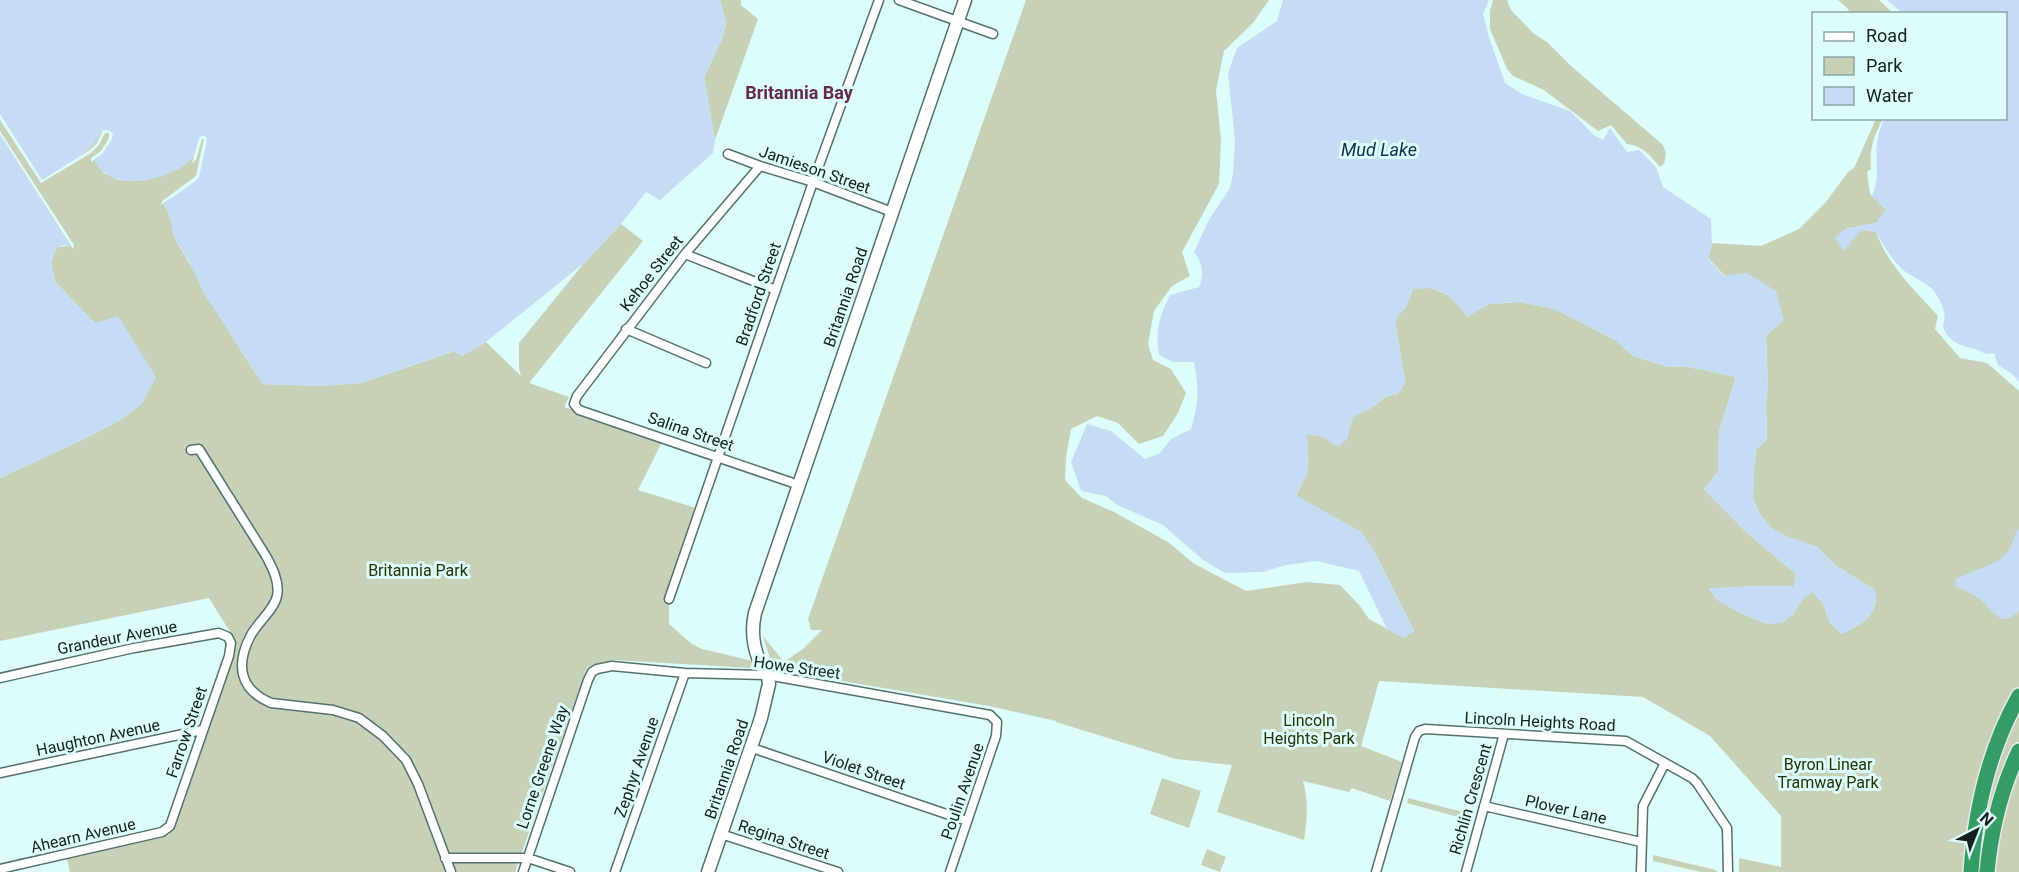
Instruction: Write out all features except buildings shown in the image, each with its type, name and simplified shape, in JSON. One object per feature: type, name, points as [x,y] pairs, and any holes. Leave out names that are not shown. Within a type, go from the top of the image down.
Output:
[{"type":"highway","points":[[1971,872],[1977,816],[1984,782],[2000,734],[2019,696]]},
{"type":"highway","points":[[1987,872],[1998,808],[2019,751]]},
{"type":"street","name":"Bradford Street","points":[[669,599],[813,182],[879,0]]},
{"type":"street","points":[[899,0],[993,34]]},
{"type":"street","name":"Britannia Road","points":[[708,872],[752,748],[769,684],[768,666],[759,633],[759,606],[965,0]]},
{"type":"street","name":"Jamieson Street","points":[[728,154],[813,182],[892,213]]},
{"type":"street","name":"Kehoe Street","points":[[574,404],[577,396],[626,329],[685,254],[760,166]]},
{"type":"street","points":[[685,254],[776,290]]},
{"type":"street","points":[[626,329],[706,363]]},
{"type":"street","name":"Salina Street","points":[[574,404],[579,410],[799,485]]},
{"type":"street","points":[[191,450],[199,449],[266,555],[278,588],[277,597],[252,634],[242,658],[241,673],[247,684],[263,700],[271,703],[333,710],[359,718],[383,736],[406,760],[418,784],[451,872]]},
{"type":"street","name":"Grandeur Avenue","points":[[0,678],[134,648],[219,633],[228,637],[231,643],[230,648]]},
{"type":"street","name":"Farrow Street","points":[[170,826],[230,648]]},
{"type":"street","name":"Howe Street","points":[[592,672],[612,666],[684,673],[767,675],[983,712],[996,720]]},
{"type":"street","name":"Lorne Greene Way","points":[[523,872],[592,672]]},
{"type":"street","name":"Zephyr Avenue","points":[[615,872],[684,673]]},
{"type":"street","name":"Poulin Avenue","points":[[950,872],[996,736],[998,726],[996,720]]},
{"type":"street","name":"Lincoln Heights Road","points":[[1376,872],[1415,737],[1419,731],[1425,729],[1626,741],[1692,778],[1724,820],[1727,828],[1728,872]]},
{"type":"street","name":"Haughton Avenue","points":[[0,774],[202,730]]},
{"type":"street","name":"Richlin Crescent","points":[[1466,872],[1504,734]]},
{"type":"street","name":"Violet Street","points":[[752,748],[967,821]]},
{"type":"street","points":[[1641,872],[1643,806],[1665,763]]},
{"type":"street","name":"Plover Lane","points":[[1484,806],[1641,842]]},
{"type":"street","name":"Ahearn Avenue","points":[[0,869],[162,832],[170,826]]},
{"type":"street","name":"Regina Street","points":[[721,834],[838,872]]},
{"type":"street","points":[[445,858],[528,858],[570,872]]},
{"type":"green space","points":[[720,0],[741,0],[741,5],[758,19],[715,140],[704,77],[722,39],[726,23]]},
{"type":"green space","points":[[1026,0],[1269,0],[1253,23],[1224,51],[1216,90],[1221,140],[1219,184],[1182,252],[1190,276],[1172,286],[1154,311],[1148,344],[1153,360],[1171,369],[1186,393],[1178,413],[1163,436],[1139,444],[1118,423],[1097,416],[1071,429],[1065,480],[1082,498],[1114,512],[1168,542],[1193,563],[1246,591],[1307,582],[1340,585],[1369,619],[1404,638],[1414,631],[1374,551],[1361,532],[1296,496],[1308,471],[1307,434],[1347,439],[1352,417],[1371,408],[1387,396],[1398,394],[1405,383],[1395,320],[1407,305],[1413,289],[1429,287],[1452,297],[1467,316],[1489,304],[1519,302],[1555,309],[1615,340],[1633,356],[1669,367],[1682,366],[1736,377],[1719,432],[1718,472],[1704,489],[1746,532],[1796,574],[1794,586],[1709,589],[1728,606],[1767,624],[1793,615],[1801,601],[1812,591],[1824,605],[1830,623],[1842,634],[1868,618],[1876,599],[1875,590],[1835,565],[1817,547],[1774,530],[1761,516],[1753,499],[1756,450],[1767,439],[1766,335],[1747,273],[1725,276],[1708,258],[1712,243],[1761,246],[1799,229],[1826,202],[1848,172],[1854,168],[1876,120],[1882,120],[1873,143],[1871,169],[1867,172],[1870,194],[1886,210],[1876,223],[1845,229],[1836,238],[1862,230],[1876,232],[1881,245],[1895,267],[1938,316],[1935,329],[1960,358],[1987,363],[2019,391],[2019,872],[1739,872],[1739,858],[1781,867],[1781,816],[1710,736],[1643,697],[1379,681],[1361,746],[1402,762],[1390,801],[1352,788],[1349,792],[1303,781],[1307,810],[1304,840],[1217,812],[1232,765],[1176,759],[1056,721],[989,706],[795,673],[780,667],[772,661],[763,636],[784,662],[803,649],[822,630],[811,630],[808,619]]},
{"type":"green space","points":[[1493,0],[1509,0],[1507,1],[1511,10],[1534,34],[1547,42],[1571,66],[1663,145],[1666,154],[1664,164],[1660,167],[1642,149],[1627,144],[1611,125],[1598,131],[1544,90],[1513,76],[1507,69],[1490,29],[1490,11]]},
{"type":"green space","points":[[1838,0],[1879,0],[1892,12],[1850,12]]},
{"type":"green space","name":"Britannia Park","points":[[0,114],[42,180],[103,130],[113,134],[102,154],[103,173],[119,180],[137,181],[199,138],[206,137],[199,177],[164,204],[171,220],[174,237],[263,384],[320,386],[361,383],[454,351],[462,356],[486,342],[521,376],[519,343],[584,263],[621,224],[643,241],[529,383],[569,397],[564,407],[664,438],[638,490],[699,509],[669,599],[669,624],[692,644],[702,649],[753,661],[750,668],[614,660],[587,667],[515,872],[70,872],[67,859],[169,835],[235,640],[209,598],[0,641],[0,478],[122,419],[95,323],[55,282],[51,262],[57,247],[70,246],[0,134]]},
{"type":"green space","points":[[1162,778],[1201,791],[1189,828],[1150,814]]},
{"type":"green space","points":[[1408,798],[1471,814],[1469,820],[1407,803]]},
{"type":"green space","points":[[1207,849],[1226,857],[1220,872],[1201,865]]},
{"type":"green space","points":[[1653,855],[1717,872],[1701,872],[1653,861]]},
{"type":"water","points":[[0,0],[720,0],[726,22],[722,39],[704,77],[715,140],[713,153],[660,200],[646,192],[621,224],[584,263],[486,342],[462,356],[453,351],[361,383],[320,386],[263,384],[203,292],[189,261],[174,237],[171,220],[164,204],[199,177],[206,137],[199,138],[191,160],[173,172],[150,179],[127,181],[106,174],[94,160],[102,154],[112,139],[110,131],[103,130],[98,139],[84,153],[42,180],[0,114]]},
{"type":"water","name":"Mud Lake","points":[[1283,0],[1489,0],[1483,14],[1505,83],[1522,94],[1570,111],[1595,136],[1603,140],[1610,128],[1627,152],[1639,150],[1656,167],[1663,187],[1711,219],[1712,243],[1708,259],[1724,276],[1747,273],[1776,291],[1784,320],[1766,336],[1767,439],[1756,450],[1753,499],[1761,516],[1774,530],[1817,547],[1835,565],[1875,590],[1876,599],[1868,618],[1842,634],[1830,623],[1824,605],[1812,592],[1801,601],[1793,615],[1782,623],[1767,624],[1717,600],[1709,588],[1794,586],[1796,574],[1746,532],[1704,489],[1718,472],[1719,432],[1736,377],[1682,366],[1669,367],[1633,356],[1615,340],[1555,309],[1519,302],[1489,304],[1467,317],[1445,294],[1431,289],[1413,289],[1407,305],[1395,320],[1405,383],[1398,394],[1387,396],[1371,408],[1353,417],[1347,439],[1338,447],[1323,437],[1307,434],[1308,471],[1296,495],[1361,532],[1374,551],[1414,631],[1404,638],[1387,629],[1359,571],[1317,561],[1286,565],[1263,572],[1225,573],[1203,560],[1163,525],[1117,505],[1106,496],[1081,491],[1071,462],[1087,424],[1111,431],[1145,459],[1160,453],[1171,439],[1191,429],[1197,396],[1194,362],[1173,362],[1159,355],[1157,338],[1159,324],[1170,295],[1199,287],[1202,269],[1194,252],[1209,220],[1230,188],[1235,140],[1228,73],[1237,48],[1277,21]]},
{"type":"water","points":[[1887,0],[2019,0],[2019,382],[2011,373],[1998,365],[1994,353],[1987,354],[1951,340],[1943,326],[1944,311],[1937,296],[1931,288],[1900,267],[1876,232],[1862,230],[1843,251],[1835,238],[1845,229],[1876,223],[1886,210],[1872,196],[1877,177],[1877,139],[1885,120],[2007,120],[2007,12],[1901,12]]},
{"type":"water","points":[[0,134],[71,247],[64,245],[57,247],[51,262],[55,282],[95,323],[118,316],[156,377],[142,404],[122,419],[0,478]]},
{"type":"water","points":[[2019,529],[2019,610],[2008,619],[2003,619],[1994,614],[1978,598],[1955,586],[1956,579],[2000,559],[2010,549]]},
{"type":"pier","points":[[0,114],[42,180],[90,150],[97,143],[103,130],[113,134],[112,139],[102,154],[91,162],[91,158],[100,152],[109,138],[109,133],[105,133],[99,145],[91,153],[41,183],[0,120]]},
{"type":"pier","points":[[0,131],[74,245],[73,249],[0,134]]},
{"type":"pier","points":[[203,135],[207,140],[199,177],[161,205],[162,201],[196,176],[204,139],[202,139],[196,160],[192,163],[199,138]]},
{"type":"district","name":"Britannia Bay","points":[[799,93]]},
{"type":"park label","name":"Lincoln Heights Park","points":[[1309,729]]},
{"type":"park label","name":"Byron Linear Tramway Park","points":[[1828,773]]}]
